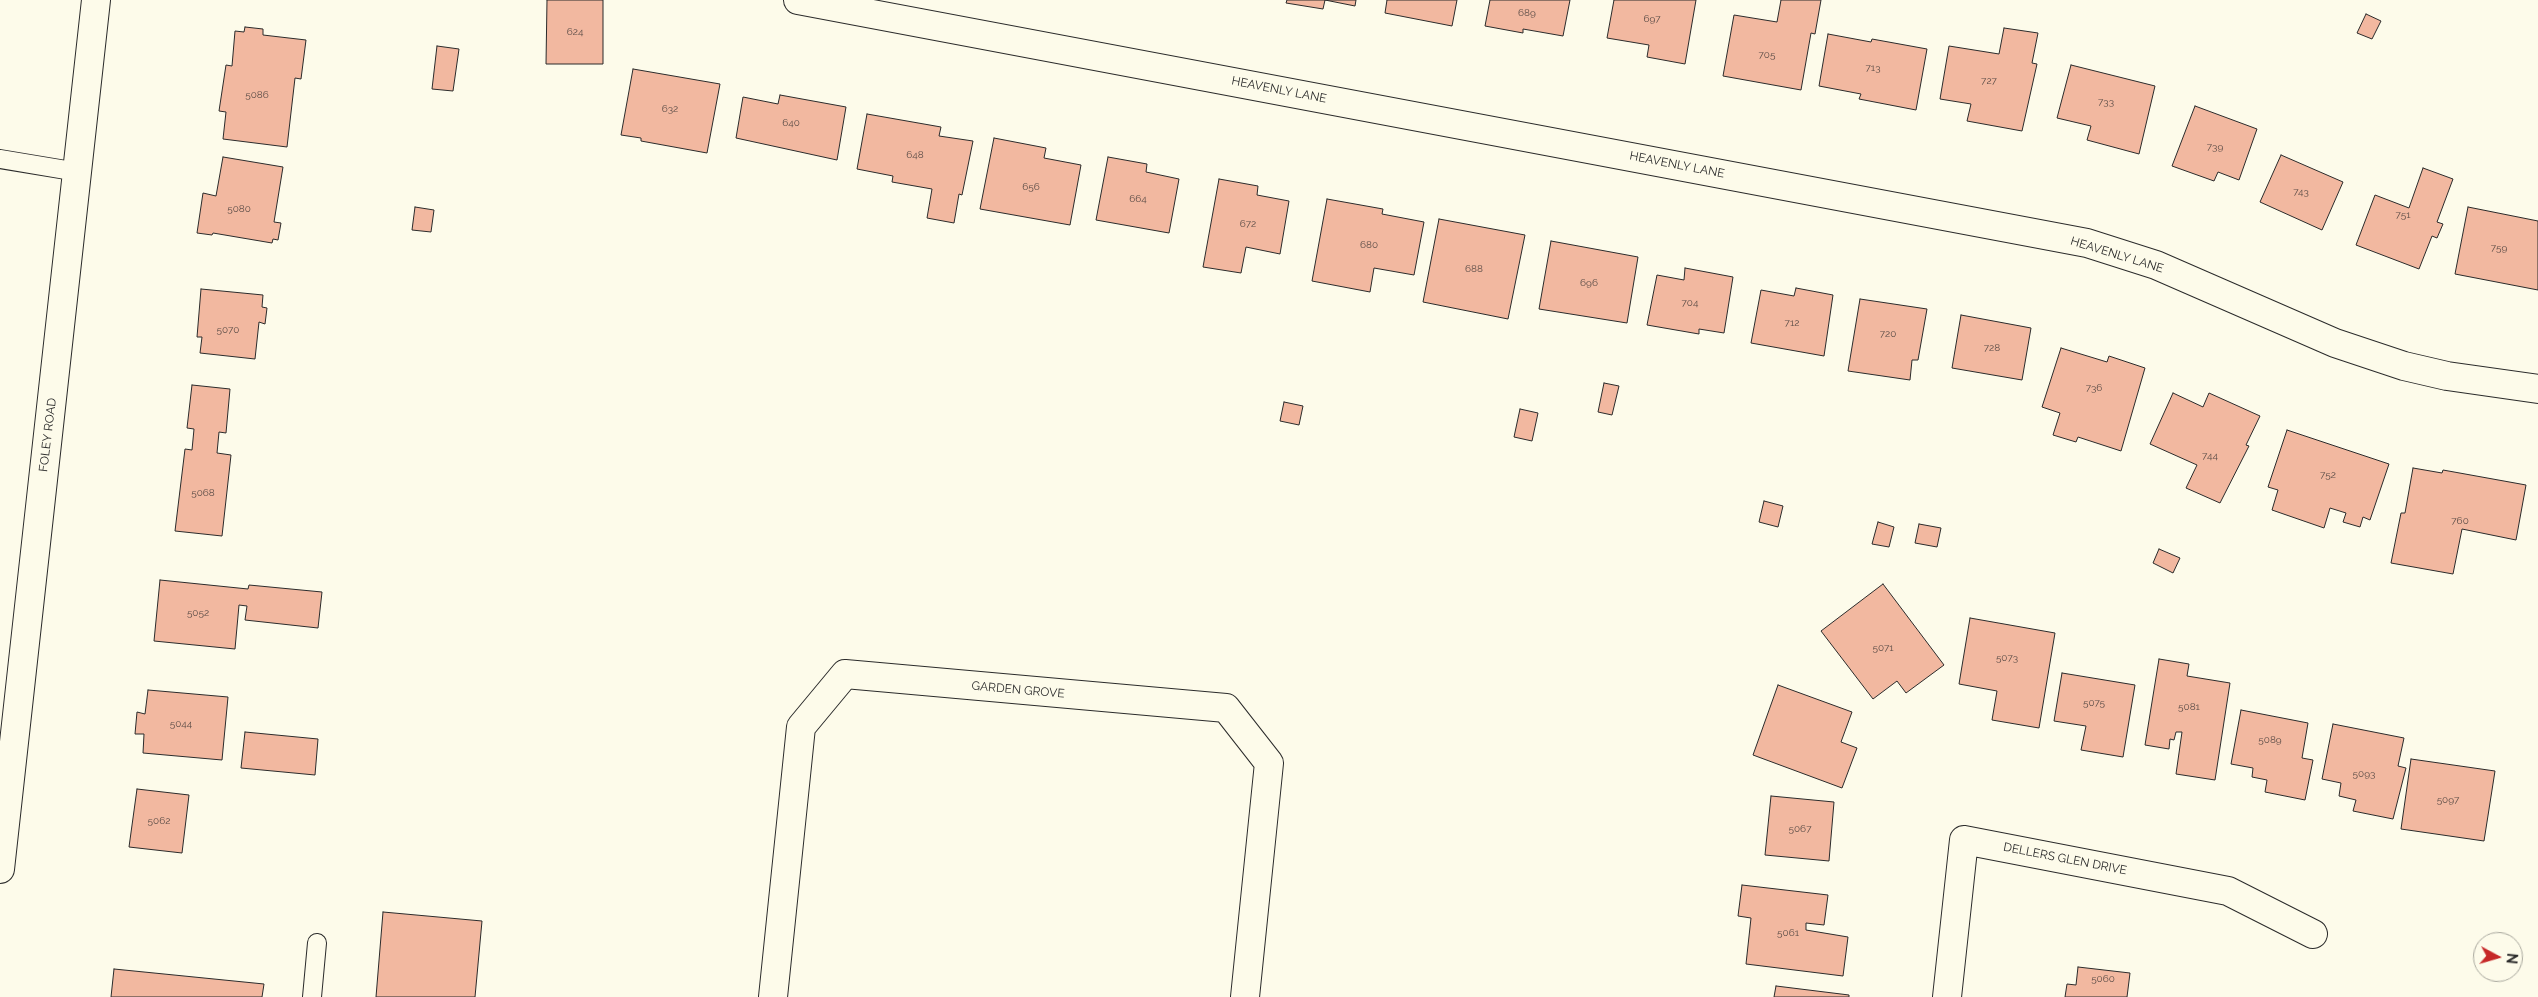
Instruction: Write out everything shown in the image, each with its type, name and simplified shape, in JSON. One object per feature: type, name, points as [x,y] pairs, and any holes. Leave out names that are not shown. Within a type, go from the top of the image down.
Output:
[{"type":"street","name":"FOLEY ROAD","points":[[0,870],[6,759],[78,172],[96,0]]},
{"type":"street","name":"HEAVENLY LANE","points":[[798,0],[894,8],[2087,243],[2156,265],[2335,343],[2404,366],[2446,376],[2538,389]]},
{"type":"street","name":"GARDEN GROVE","points":[[773,997],[801,727],[846,674],[1226,708],[1269,763],[1245,997]]},
{"type":"street","name":"DELLERS GLEN DRIVE","points":[[1947,997],[1964,840],[2228,891],[2313,934]]},
{"type":"lane","points":[[0,159],[78,172]]},
{"type":"lane","points":[[312,997],[317,943]]},
{"type":"building","points":[[547,0],[603,0],[603,64],[546,64]]},
{"type":"building","points":[[1287,0],[1325,0],[1323,9],[1286,3]]},
{"type":"building","points":[[1325,0],[1356,0],[1355,6]]},
{"type":"building","points":[[1387,0],[1457,0],[1452,26],[1385,13]]},
{"type":"building","points":[[1490,0],[1570,0],[1563,36],[1523,29],[1523,33],[1485,26]]},
{"type":"building","points":[[1614,0],[1696,0],[1685,64],[1647,57],[1649,45],[1607,38]]},
{"type":"building","points":[[1781,0],[1821,0],[1815,34],[1811,33],[1801,90],[1723,76],[1734,15],[1777,22]]},
{"type":"building","points":[[2366,14],[2381,21],[2372,39],[2357,33]]},
{"type":"building","points":[[245,27],[263,29],[263,35],[306,40],[301,79],[295,78],[287,147],[223,139],[226,112],[219,111],[226,65],[232,66],[235,31],[244,32]]},
{"type":"building","points":[[2004,28],[2038,33],[2032,63],[2037,64],[2022,131],[1967,121],[1971,104],[1940,99],[1949,46],[1999,54]]},
{"type":"building","points":[[1828,34],[1871,42],[1872,39],[1927,49],[1916,110],[1859,99],[1861,94],[1819,86]]},
{"type":"building","points":[[437,46],[459,49],[453,91],[432,89]]},
{"type":"building","points":[[2071,65],[2155,86],[2139,154],[2087,140],[2091,126],[2057,118]]},
{"type":"building","points":[[633,69],[720,84],[707,153],[641,141],[641,138],[621,135]]},
{"type":"building","points":[[780,95],[846,107],[837,160],[736,138],[743,97],[778,104]]},
{"type":"building","points":[[2195,106],[2257,129],[2239,180],[2218,172],[2214,181],[2172,166]]},
{"type":"building","points":[[867,114],[941,127],[939,136],[973,141],[962,195],[959,194],[954,223],[927,218],[932,189],[892,182],[893,176],[857,169]]},
{"type":"building","points":[[994,138],[1046,148],[1044,158],[1081,165],[1070,225],[980,209]]},
{"type":"building","points":[[2281,155],[2343,182],[2322,230],[2260,202]]},
{"type":"building","points":[[223,157],[283,167],[274,222],[281,223],[278,240],[273,239],[272,243],[213,233],[212,235],[197,233],[203,193],[216,196]]},
{"type":"building","points":[[1108,157],[1147,164],[1146,172],[1179,179],[1169,233],[1096,220]]},
{"type":"building","points":[[2423,168],[2453,179],[2437,222],[2443,224],[2437,238],[2432,236],[2419,269],[2356,245],[2375,195],[2409,208]]},
{"type":"building","points":[[1219,179],[1258,186],[1257,195],[1289,201],[1280,254],[1246,247],[1241,273],[1203,267]]},
{"type":"building","points":[[1327,199],[1383,209],[1382,214],[1424,222],[1414,275],[1374,268],[1370,292],[1312,281]]},
{"type":"building","points":[[415,207],[434,210],[431,232],[412,230]]},
{"type":"building","points":[[2468,207],[2538,221],[2538,290],[2455,274]]},
{"type":"building","points":[[1439,219],[1525,235],[1508,319],[1423,302]]},
{"type":"building","points":[[1551,241],[1638,257],[1627,323],[1539,309]]},
{"type":"building","points":[[1685,268],[1733,277],[1724,333],[1699,329],[1699,334],[1647,325],[1657,275],[1684,280]]},
{"type":"building","points":[[1796,288],[1833,295],[1824,356],[1751,343],[1761,290],[1794,296]]},
{"type":"building","points":[[201,289],[263,295],[262,307],[267,308],[265,324],[259,322],[255,359],[200,353],[202,337],[197,337]]},
{"type":"building","points":[[1860,299],[1927,309],[1918,360],[1912,360],[1910,380],[1848,371]]},
{"type":"building","points":[[1961,315],[2031,328],[2022,380],[1952,368]]},
{"type":"building","points":[[2061,348],[2107,362],[2109,356],[2145,368],[2121,451],[2078,437],[2076,442],[2053,435],[2060,413],[2042,407]]},
{"type":"building","points":[[1604,383],[1619,386],[1612,415],[1598,412]]},
{"type":"building","points":[[192,385],[230,389],[226,433],[219,432],[217,453],[231,455],[222,536],[175,531],[185,449],[192,450],[194,429],[187,428]]},
{"type":"building","points":[[2173,393],[2203,407],[2209,393],[2260,416],[2246,445],[2249,446],[2220,503],[2186,488],[2197,465],[2150,444]]},
{"type":"building","points":[[1284,402],[1303,406],[1299,425],[1280,421]]},
{"type":"building","points":[[1520,409],[1538,413],[1532,441],[1514,437]]},
{"type":"building","points":[[2287,430],[2389,464],[2370,520],[2363,517],[2360,527],[2343,522],[2346,513],[2330,508],[2324,528],[2272,510],[2278,490],[2268,487]]},
{"type":"building","points":[[2413,468],[2442,473],[2443,470],[2526,485],[2516,540],[2462,529],[2453,574],[2391,563],[2401,513],[2405,513]]},
{"type":"building","points":[[1764,501],[1783,506],[1778,527],[1759,522]]},
{"type":"building","points":[[1878,522],[1894,527],[1889,547],[1872,544]]},
{"type":"building","points":[[1919,524],[1941,528],[1937,547],[1915,543]]},
{"type":"building","points":[[2159,549],[2180,558],[2173,573],[2153,563]]},
{"type":"building","points":[[160,580],[248,589],[249,585],[322,592],[318,628],[245,620],[247,606],[239,605],[235,649],[154,641]]},
{"type":"building","points":[[1883,584],[1944,665],[1906,693],[1897,681],[1873,699],[1821,631]]},
{"type":"building","points":[[1970,618],[2055,633],[2039,728],[1992,720],[1997,691],[1959,684]]},
{"type":"building","points":[[2159,659],[2189,664],[2187,676],[2230,683],[2215,780],[2176,774],[2182,732],[2176,732],[2174,740],[2170,739],[2169,749],[2145,745]]},
{"type":"building","points":[[2062,673],[2135,685],[2123,757],[2081,750],[2086,726],[2054,721]]},
{"type":"building","points":[[1778,685],[1852,712],[1841,742],[1857,748],[1842,788],[1753,755]]},
{"type":"building","points":[[148,690],[228,697],[222,760],[143,753],[144,734],[135,734],[137,712],[145,714]]},
{"type":"building","points":[[2241,710],[2308,723],[2302,758],[2313,760],[2305,800],[2265,792],[2267,780],[2252,777],[2253,768],[2231,764]]},
{"type":"building","points":[[2333,724],[2404,738],[2398,766],[2406,768],[2393,819],[2353,811],[2356,800],[2339,796],[2341,783],[2322,779]]},
{"type":"building","points":[[245,732],[318,739],[315,775],[241,768]]},
{"type":"building","points":[[2411,759],[2495,771],[2484,841],[2401,829]]},
{"type":"building","points":[[137,789],[189,795],[182,853],[129,847]]},
{"type":"building","points":[[1771,796],[1834,802],[1829,861],[1765,855]]},
{"type":"building","points":[[1742,885],[1828,895],[1824,925],[1806,923],[1806,930],[1848,937],[1843,976],[1746,964],[1751,918],[1738,916]]},
{"type":"building","points":[[383,912],[482,921],[475,997],[376,997]]},
{"type":"building","points":[[2078,967],[2130,973],[2127,997],[2065,997],[2067,984],[2076,985]]},
{"type":"building","points":[[114,969],[264,984],[262,997],[111,997]]},
{"type":"building","points":[[1776,986],[1849,995],[1849,997],[1774,997]]}]
